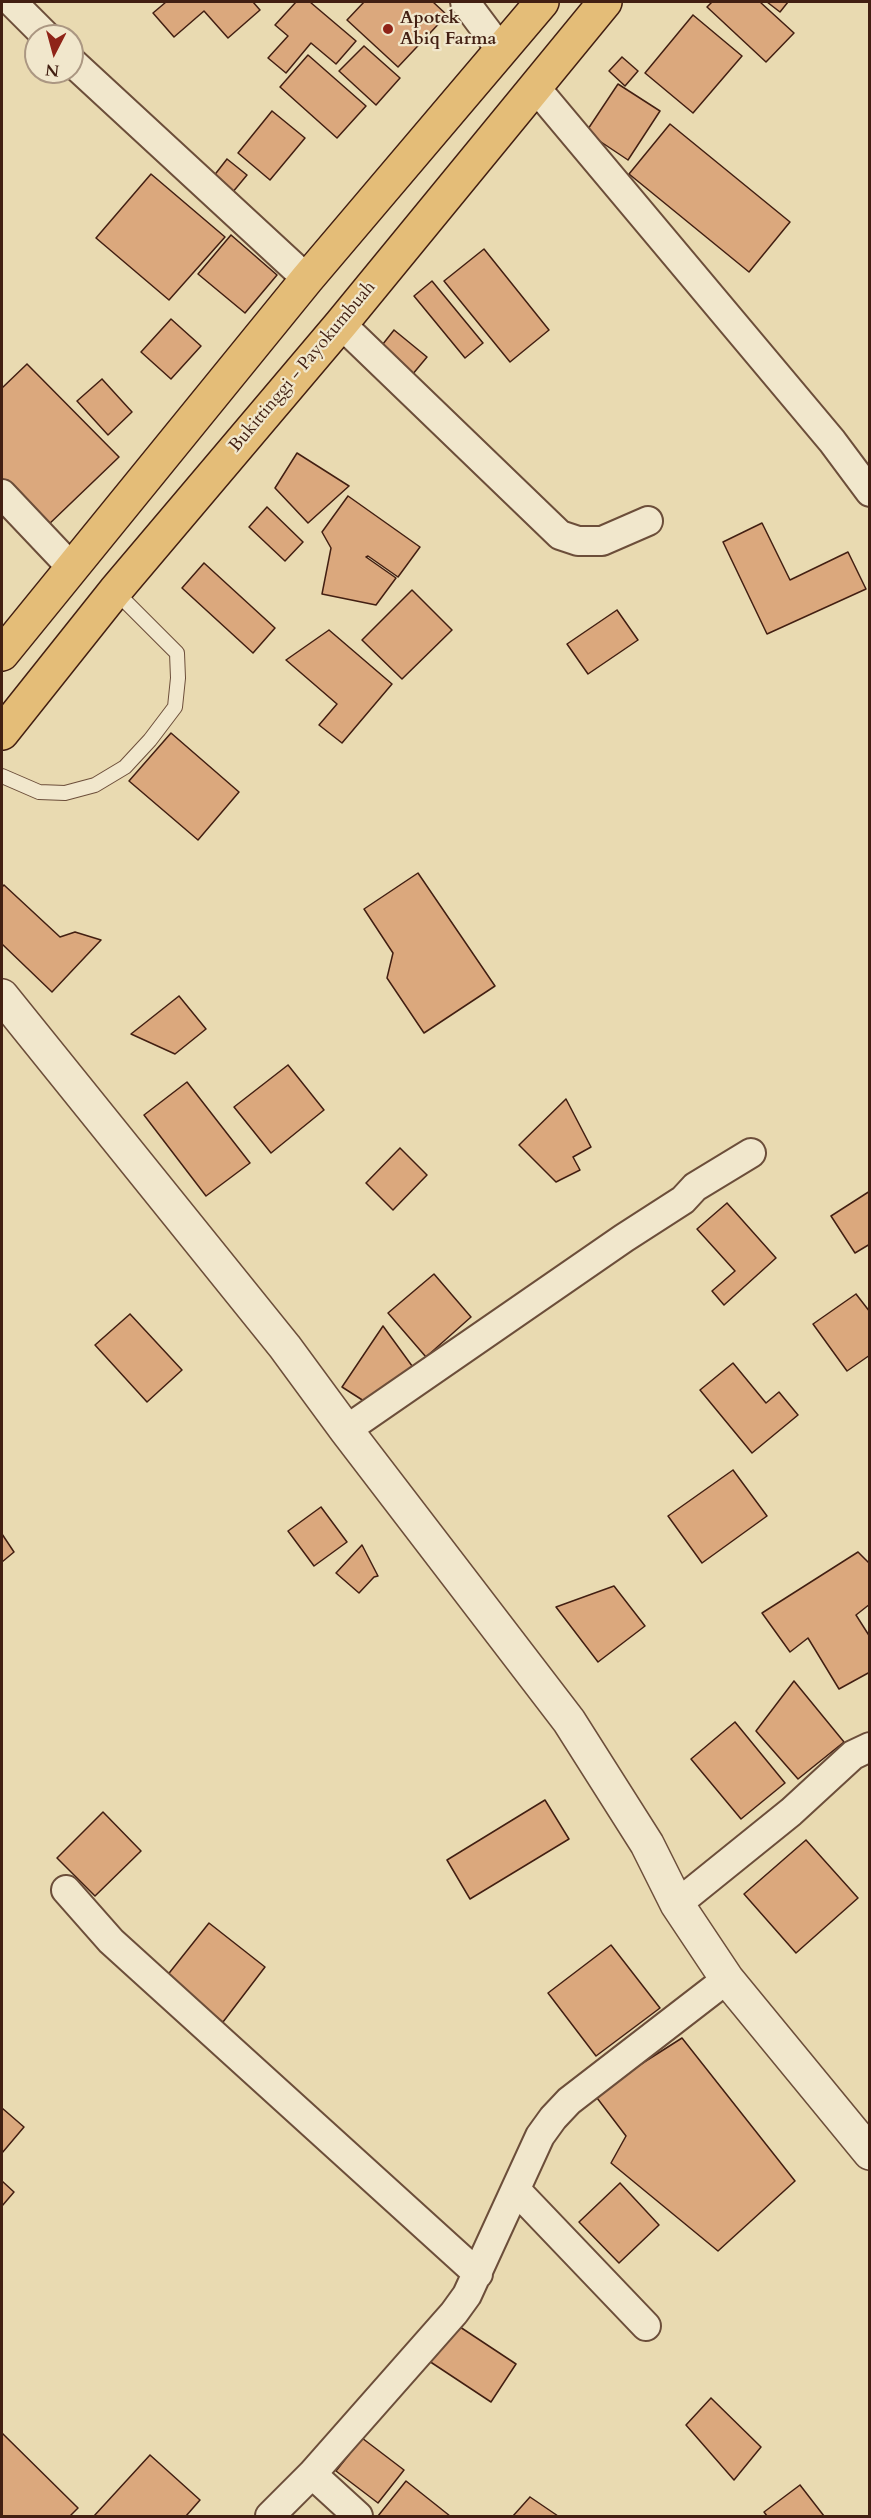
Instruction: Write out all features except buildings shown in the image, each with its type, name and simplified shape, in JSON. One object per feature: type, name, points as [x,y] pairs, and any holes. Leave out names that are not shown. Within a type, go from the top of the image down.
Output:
[{"type":"highway","points":[[2,654],[307,279],[542,2]]},
{"type":"highway","name":"Bukittinggi - Payokumbuah","points":[[2,733],[115,591],[341,324],[605,2]]},
{"type":"highway","points":[[380,194],[421,226]]},
{"type":"street","points":[[12,2],[34,24]]},
{"type":"street","points":[[465,2],[501,50]]},
{"type":"street","points":[[84,73],[307,279]]},
{"type":"street","points":[[535,87],[832,441],[870,492]]},
{"type":"street","points":[[341,324],[560,535],[578,541],[602,541],[648,521]]},
{"type":"street","points":[[2,494],[72,568]]},
{"type":"street","points":[[2,996],[285,1347],[569,1720],[647,1844],[677,1904],[727,1979],[870,2153]]},
{"type":"street","points":[[346,1430],[624,1238],[683,1200],[695,1187],[751,1153]]},
{"type":"street","points":[[677,1904],[791,1812],[853,1755],[870,1747]]},
{"type":"street","points":[[66,1890],[111,1941],[478,2274]]},
{"type":"street","points":[[270,2517],[312,2474],[454,2313],[478,2274],[540,2136],[553,2118],[569,2102],[727,1979]]},
{"type":"street","points":[[516,2190],[646,2326]]},
{"type":"street","points":[[312,2474],[358,2517]]},
{"type":"lane","points":[[2,776],[39,792],[65,793],[94,785],[125,767],[150,740],[175,707],[178,678],[177,653],[115,591]]},
{"type":"place","name":"Apotek Abiq Farma","points":[[388,29]]}]
